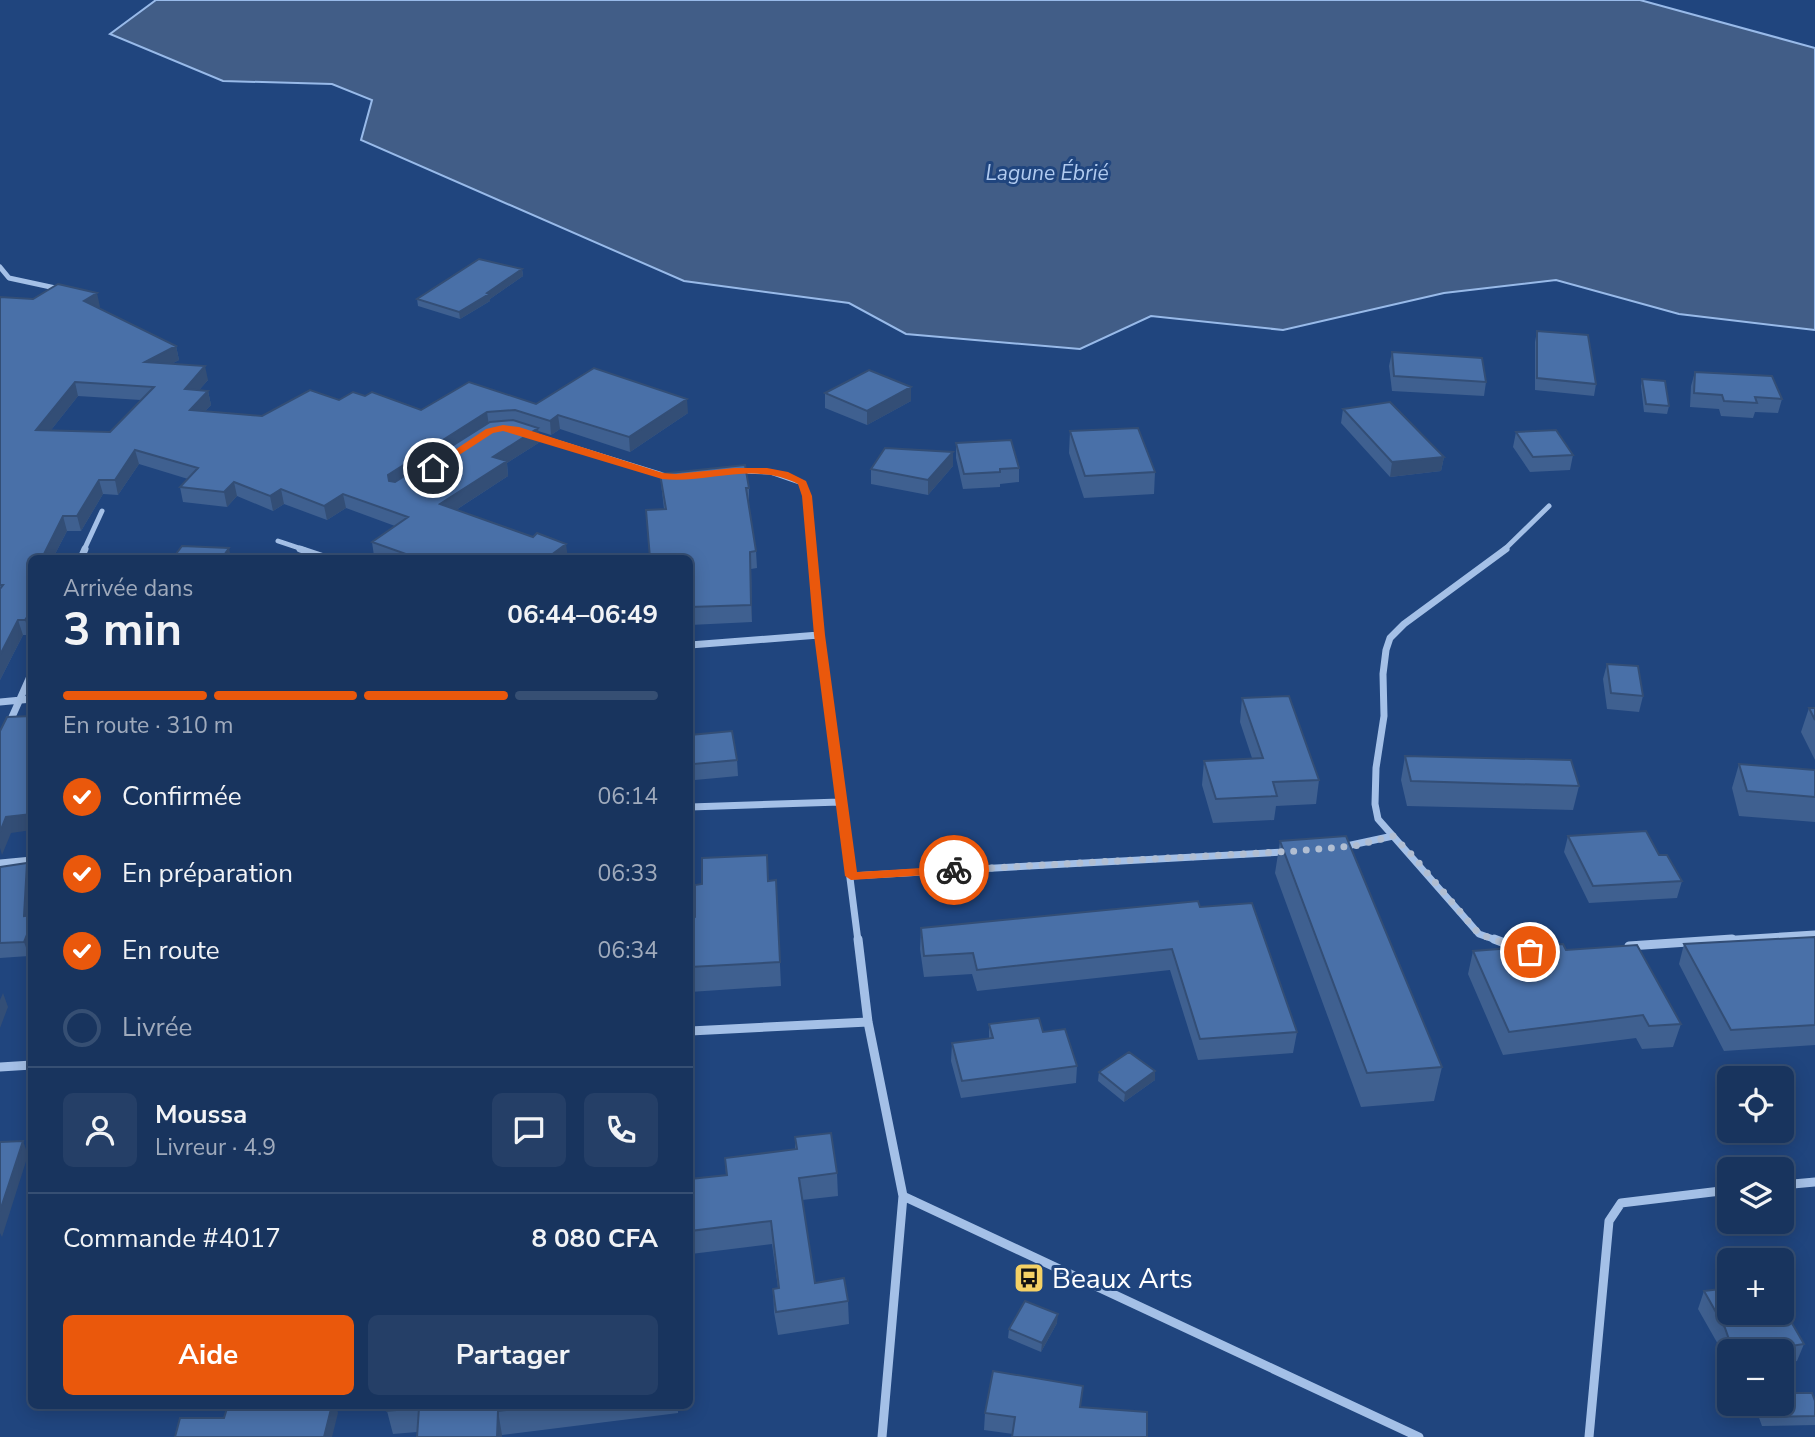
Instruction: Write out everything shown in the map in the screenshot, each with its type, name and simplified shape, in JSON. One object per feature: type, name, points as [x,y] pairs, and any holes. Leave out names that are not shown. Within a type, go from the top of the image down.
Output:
[{"type":"street","points":[[0,267],[9,278],[71,292]]},
{"type":"street","points":[[516,429],[645,471],[676,477]]},
{"type":"street","points":[[725,472],[767,470],[788,475],[802,483],[807,496],[820,635],[868,1022],[903,1196],[882,1437]]},
{"type":"street","points":[[1530,952],[1479,934],[1378,819],[1375,804],[1376,768],[1384,716],[1383,674],[1390,638],[1404,624],[1504,550],[1549,506]]},
{"type":"street","points":[[82,555],[102,511]]},
{"type":"street","points":[[278,541],[318,555]]},
{"type":"street","points":[[693,645],[820,635]]},
{"type":"street","points":[[5,733],[28,681]]},
{"type":"street","points":[[0,702],[28,699]]},
{"type":"street","points":[[693,807],[840,802]]},
{"type":"street","points":[[1331,848],[1354,846],[1393,836]]},
{"type":"street","points":[[851,876],[1296,851]]},
{"type":"street","points":[[0,863],[28,860]]},
{"type":"street","points":[[1625,946],[1815,934]]},
{"type":"street","points":[[693,1031],[868,1022]]},
{"type":"street","points":[[0,1067],[28,1065]]},
{"type":"street","points":[[1794,1184],[1815,1182]]},
{"type":"street","points":[[1589,1437],[1609,1221],[1621,1203],[1717,1191]]},
{"type":"street","points":[[903,1196],[1419,1437]]},
{"type":"water","name":"Lagune Ébrié","points":[[156,0],[1640,0],[1815,48],[1815,330],[1679,314],[1556,280],[1444,293],[1283,330],[1151,316],[1080,349],[906,334],[849,303],[684,281],[361,140],[372,100],[332,84],[223,81],[110,34]]},
{"type":"building","points":[[479,259],[522,269],[459,312],[417,299]]},
{"type":"building","points":[[58,284],[97,293],[84,301],[176,346],[145,362],[205,366],[185,389],[208,391],[190,410],[262,416],[310,390],[339,400],[353,392],[365,396],[372,392],[421,410],[469,382],[536,404],[594,368],[687,399],[629,437],[558,415],[550,421],[515,410],[487,412],[388,475],[389,481],[395,482],[490,422],[513,420],[538,428],[493,457],[507,461],[440,504],[533,537],[537,533],[566,544],[551,555],[409,555],[372,542],[408,517],[343,494],[324,506],[281,489],[270,496],[234,482],[224,492],[180,487],[198,468],[135,450],[115,480],[99,480],[77,516],[63,516],[44,555],[28,555],[28,616],[25,620],[18,620],[0,655],[0,589],[3,585],[0,585],[0,297],[33,299]],"holes":[[[75,382],[154,387],[110,432],[36,430]]]},
{"type":"building","points":[[1537,331],[1588,335],[1596,384],[1537,378]]},
{"type":"building","points":[[1392,352],[1482,358],[1486,382],[1394,376]]},
{"type":"building","points":[[869,370],[911,387],[867,411],[825,393]]},
{"type":"building","points":[[1695,372],[1772,376],[1782,399],[1755,397],[1757,403],[1724,401],[1722,395],[1694,393]]},
{"type":"building","points":[[1642,379],[1665,381],[1669,406],[1646,404]]},
{"type":"building","points":[[1390,402],[1444,457],[1392,462],[1343,409]]},
{"type":"building","points":[[1138,428],[1155,472],[1085,476],[1070,431]]},
{"type":"building","points":[[1556,430],[1573,455],[1533,457],[1516,432]]},
{"type":"building","points":[[1011,440],[1019,468],[964,474],[956,443]]},
{"type":"building","points":[[885,448],[953,452],[928,480],[871,469]]},
{"type":"building","points":[[745,465],[756,551],[750,552],[751,605],[693,607],[693,555],[650,555],[646,510],[666,509],[660,474]]},
{"type":"building","points":[[182,546],[229,548],[224,555],[175,555]]},
{"type":"building","points":[[1607,664],[1638,666],[1643,696],[1611,693]]},
{"type":"building","points":[[1289,696],[1319,780],[1273,782],[1277,796],[1216,799],[1204,761],[1263,758],[1242,698]]},
{"type":"building","points":[[1809,708],[1815,708],[1815,720]]},
{"type":"building","points":[[28,716],[28,814],[6,817],[0,832],[0,731],[7,717]]},
{"type":"building","points":[[732,731],[737,760],[694,764],[693,735]]},
{"type":"building","points":[[1405,756],[1571,760],[1579,786],[1411,781]]},
{"type":"building","points":[[1739,764],[1815,770],[1815,797],[1747,791]]},
{"type":"building","points":[[1646,831],[1659,855],[1667,855],[1682,881],[1593,886],[1568,836]]},
{"type":"building","points":[[1346,836],[1442,1067],[1367,1073],[1280,841]]},
{"type":"building","points":[[767,855],[768,881],[776,880],[780,962],[693,967],[695,885],[702,884],[702,858]]},
{"type":"building","points":[[27,863],[24,916],[28,916],[28,932],[24,942],[0,943],[0,867]]},
{"type":"building","points":[[1198,901],[1200,907],[1252,903],[1297,1032],[1200,1039],[1172,949],[977,970],[973,953],[924,956],[921,928]]},
{"type":"building","points":[[1815,937],[1815,1025],[1731,1030],[1684,944]]},
{"type":"building","points":[[1563,944],[1566,950],[1637,945],[1681,1024],[1649,1026],[1643,1015],[1509,1032],[1473,951]]},
{"type":"building","points":[[1039,1018],[1043,1032],[1065,1029],[1077,1066],[962,1081],[952,1043],[993,1038],[989,1024]]},
{"type":"building","points":[[1129,1052],[1155,1071],[1125,1093],[1099,1072]]},
{"type":"building","points":[[831,1133],[837,1173],[799,1178],[815,1283],[844,1278],[848,1301],[776,1312],[773,1289],[779,1288],[771,1221],[693,1231],[693,1179],[727,1175],[725,1158],[797,1149],[795,1137]]},
{"type":"building","points":[[23,1141],[0,1211],[0,1142]]},
{"type":"building","points":[[1717,1289],[1717,1314],[1704,1291]]},
{"type":"building","points":[[1025,1301],[1058,1314],[1042,1343],[1009,1329]]},
{"type":"building","points":[[1723,1325],[1793,1325],[1804,1344],[1794,1346],[1794,1339],[1729,1339]]},
{"type":"building","points":[[993,1371],[1083,1386],[1080,1407],[1147,1412],[1147,1437],[1012,1437],[1015,1417],[985,1413]]},
{"type":"building","points":[[1794,1393],[1812,1393],[1815,1416],[1766,1417],[1794,1416]]},
{"type":"building","points":[[227,1409],[331,1409],[324,1437],[175,1437],[180,1418],[224,1418]]},
{"type":"building","points":[[419,1409],[515,1409],[498,1411],[497,1437],[417,1437]]},
{"type":"way so far","points":[[954,870],[1296,851],[1354,846],[1393,836],[1479,934],[1530,952]]},
{"type":"place","name":"Beaux Arts","points":[[1029,1278]]},
{"type":"route","points":[[433,468],[490,431],[503,428],[516,429],[662,476],[767,470],[788,475],[802,483],[807,496],[820,635],[851,876],[954,870]]}]
